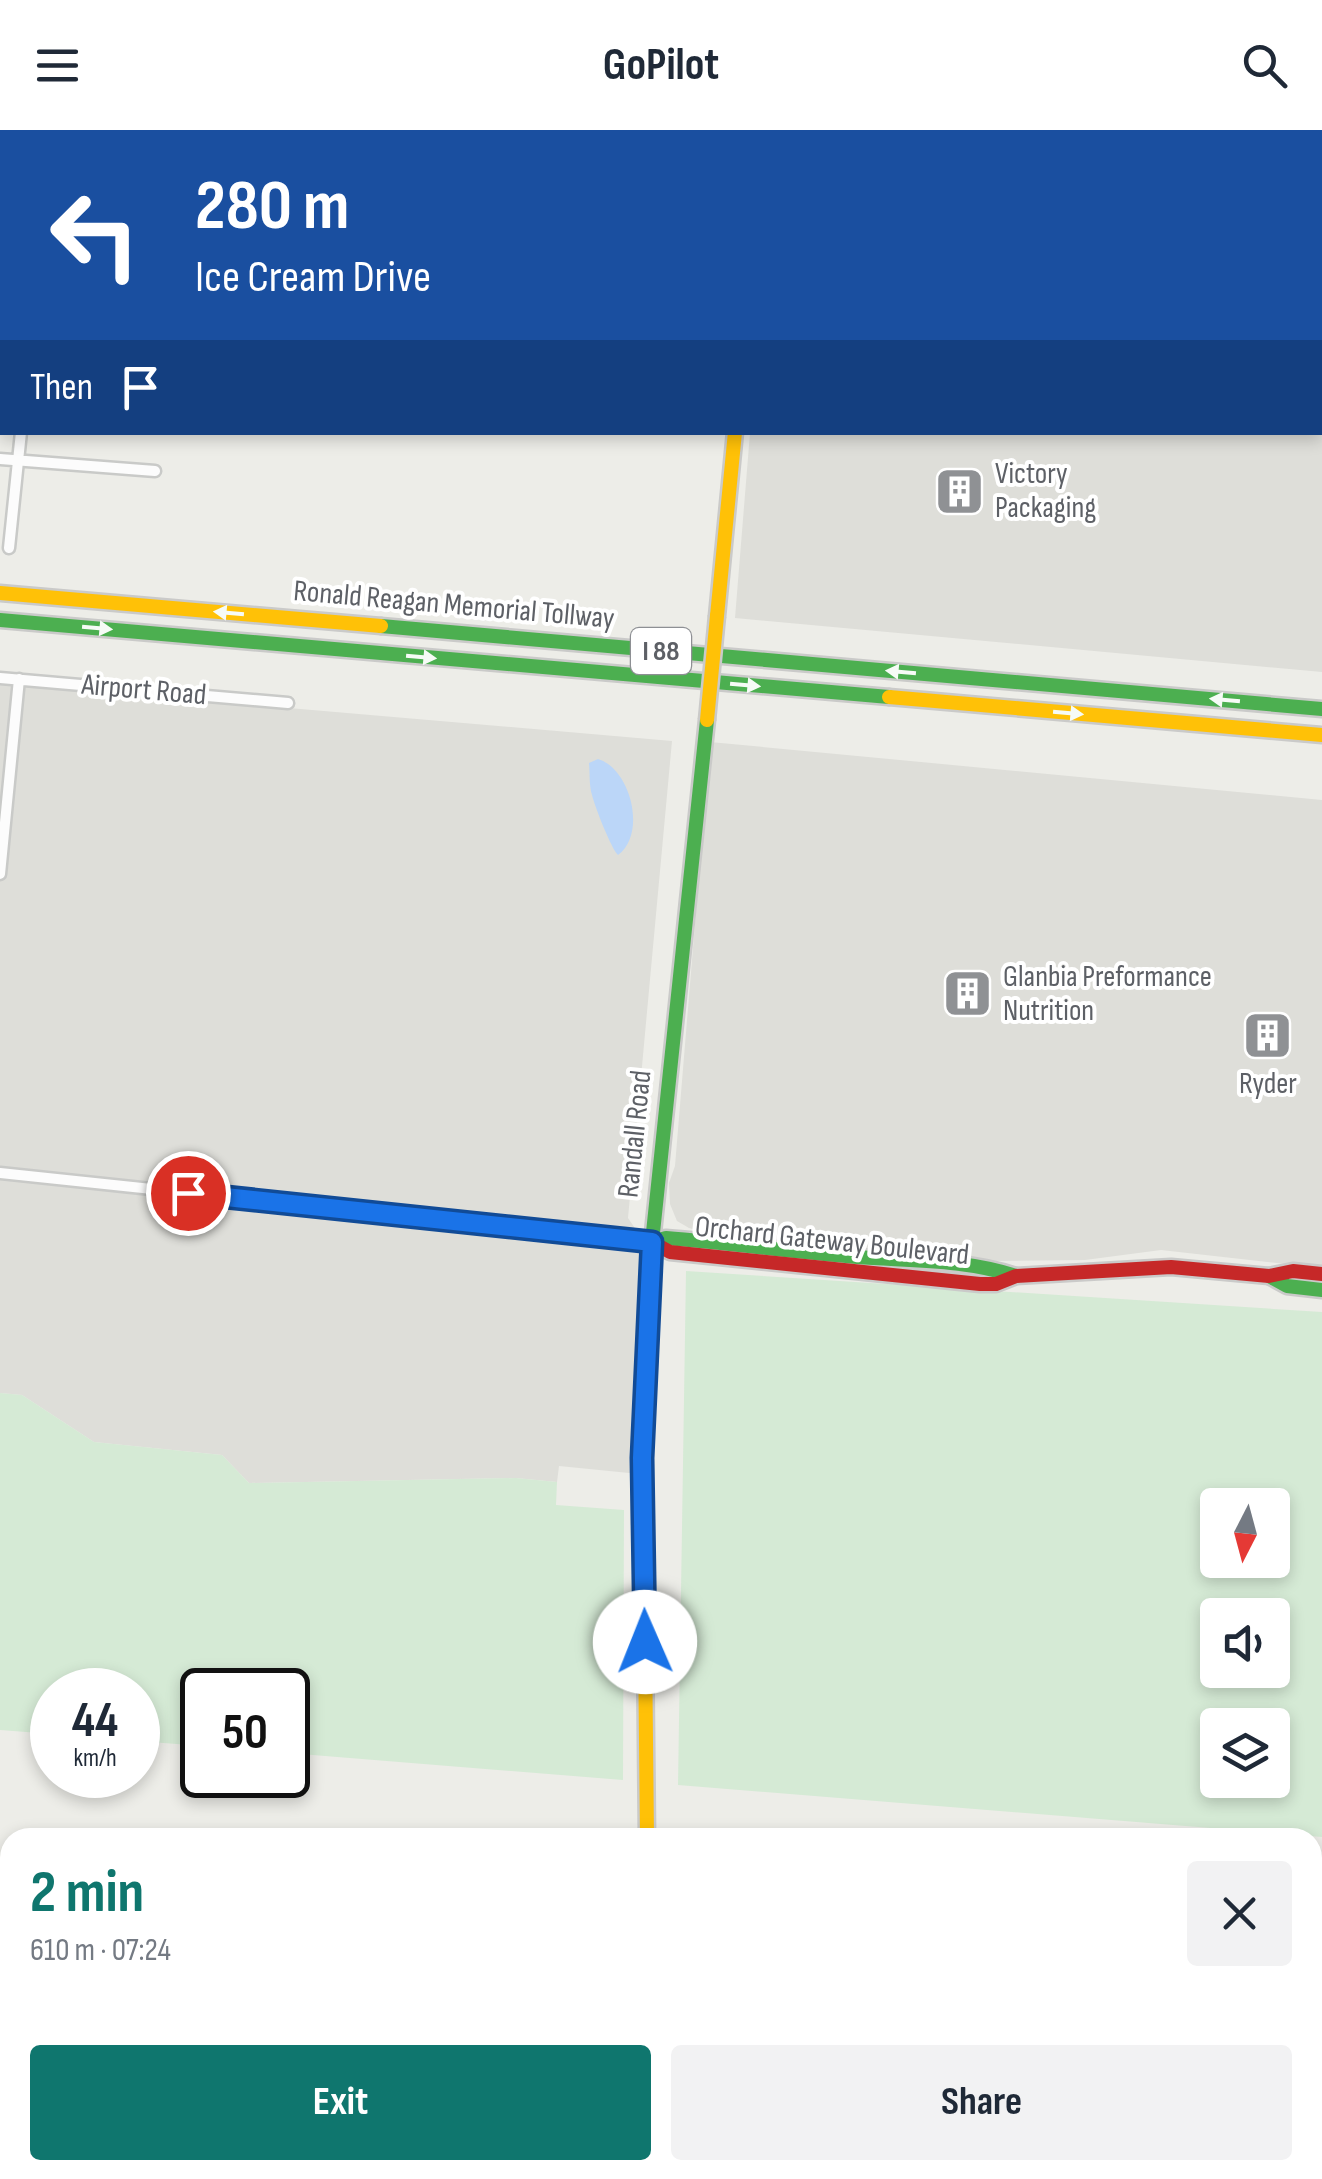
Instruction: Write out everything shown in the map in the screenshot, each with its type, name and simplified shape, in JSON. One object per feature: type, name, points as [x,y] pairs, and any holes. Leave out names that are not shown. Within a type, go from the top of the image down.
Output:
[{"type":"main road","name":"Randall Road","points":[[646,1828],[642,1458],[652,1242],[735,435]]},
{"type":"main road","name":"Ronald Reagan Memorial Tollway","points":[[0,593],[1322,708]]},
{"type":"main road","name":"Ronald Reagan Memorial Tollway","points":[[0,620],[1322,736]]},
{"type":"main road","name":"Orchard Gateway Boulevard","points":[[652,1242],[666,1238],[946,1262],[993,1267],[1016,1276],[1171,1266],[1269,1276],[1293,1271],[1322,1274]]},
{"type":"main road","name":"Orchard Gateway Boulevard","points":[[1269,1276],[1287,1286],[1322,1290]]},
{"type":"street","points":[[9,548],[21,435]]},
{"type":"street","points":[[0,459],[155,471]]},
{"type":"street","name":"Airport Road","points":[[0,678],[288,703]]},
{"type":"street","points":[[0,874],[19,679]]},
{"type":"street","points":[[0,1173],[652,1242]]},
{"type":"shaded area","points":[[750,435],[1322,435],[1322,672],[735,618]]},
{"type":"shaded area","points":[[0,683],[672,741],[628,1218],[647,1246],[639,1474],[559,1466],[557,1482],[516,1478],[249,1483],[222,1455],[94,1442],[22,1395],[0,1393]]},
{"type":"shaded area","points":[[710,742],[1322,800],[1322,1268],[1161,1250],[1085,1260],[993,1261],[710,1234],[677,1221],[670,1204],[669,1183],[675,1166]]},
{"type":"green space","points":[[686,1271],[1322,1312],[1322,1828],[1211,1828],[678,1785]]},
{"type":"green space","points":[[0,1393],[22,1395],[94,1442],[222,1455],[249,1483],[516,1478],[557,1482],[556,1505],[624,1510],[623,1780],[310,1755],[310,1668],[180,1668],[180,1744],[160,1743],[160,1668],[30,1668],[30,1732],[0,1730]]},
{"type":"water","points":[[598,759],[619,775],[631,803],[632,833],[618,855],[591,791],[589,763]]},
{"type":"traffic: fast","points":[[0,620],[889,697]]},
{"type":"traffic: fast","points":[[381,626],[1322,709]]},
{"type":"traffic: fast","points":[[643,1447],[652,1242],[707,720]]},
{"type":"traffic: fast","points":[[652,1242],[666,1238],[937,1262],[977,1266],[1016,1276]]},
{"type":"traffic: fast","points":[[1269,1276],[1287,1286],[1322,1290]]},
{"type":"traffic: slow","points":[[717,616],[735,435]]},
{"type":"traffic: slow","points":[[0,593],[381,626]]},
{"type":"traffic: slow","points":[[707,720],[717,616]]},
{"type":"traffic: slow","points":[[889,697],[1322,735]]},
{"type":"traffic: slow","points":[[643,1447],[647,1828]]},
{"type":"traffic: jam","points":[[652,1242],[670,1252],[980,1284],[996,1284],[1016,1276],[1171,1267],[1269,1276],[1293,1271],[1322,1274]]},
{"type":"place","name":"Victory Packaging","points":[[960,491]]},
{"type":"place","name":"Glanbia Preformance Nutrition","points":[[968,994]]},
{"type":"place","name":"Ryder","points":[[1268,1035]]},
{"type":"route","points":[[188,1193],[652,1242],[642,1458],[645,1642]]}]
